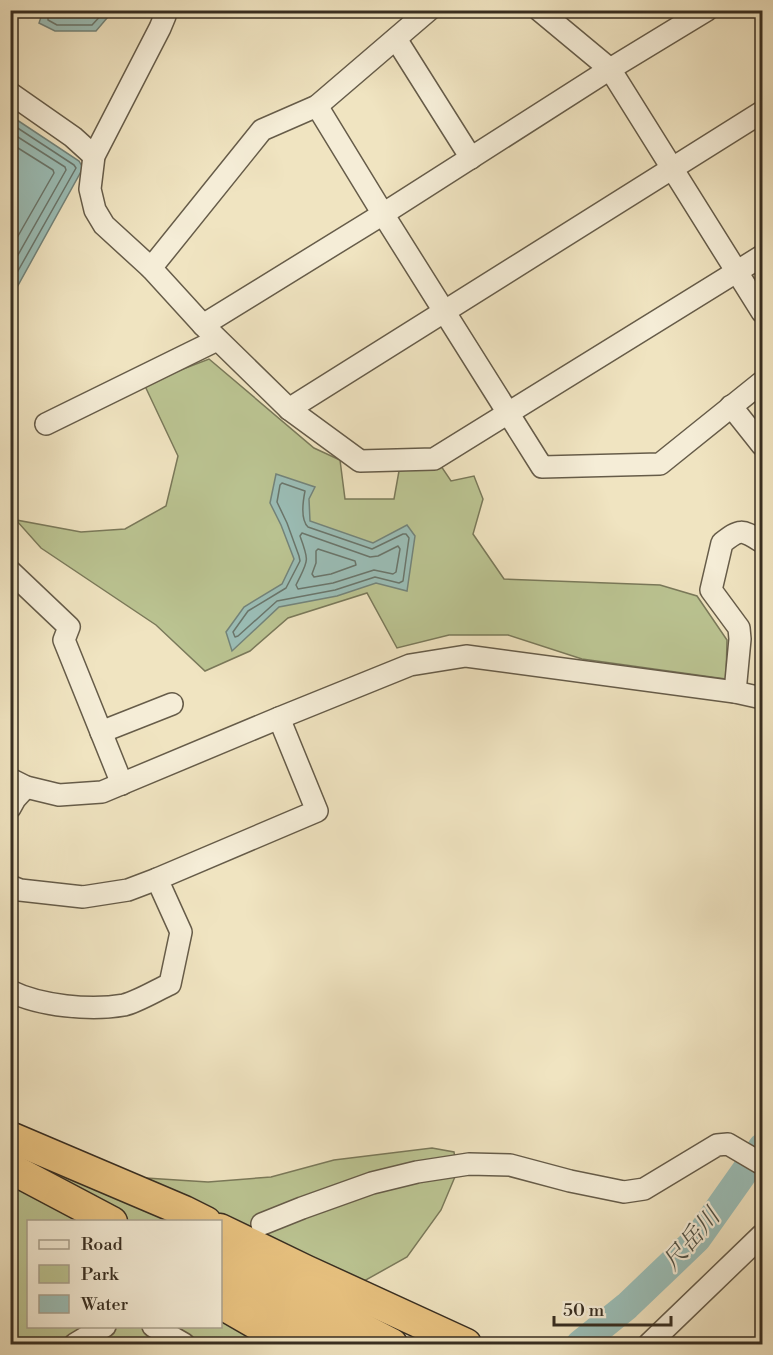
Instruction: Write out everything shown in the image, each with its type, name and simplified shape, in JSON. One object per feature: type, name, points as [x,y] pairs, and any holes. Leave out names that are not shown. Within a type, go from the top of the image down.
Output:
[{"type":"highway","points":[[10,1137],[204,1220]]},
{"type":"highway","points":[[10,1144],[156,1220]]},
{"type":"highway","points":[[10,1168],[110,1220]]},
{"type":"highway","points":[[10,1177],[80,1220]]},
{"type":"highway","points":[[222,1230],[466,1344]]},
{"type":"highway","points":[[222,1255],[392,1344]]},
{"type":"highway","points":[[222,1280],[344,1344]]},
{"type":"highway","points":[[222,1304],[291,1344]]},
{"type":"street","points":[[164,10],[165,16],[160,28],[94,156],[90,189],[95,210],[104,225],[152,268],[210,333],[289,409],[360,461],[434,459],[762,256]]},
{"type":"street","points":[[152,268],[262,130],[317,106],[429,10]]},
{"type":"street","points":[[539,10],[610,69],[762,312]]},
{"type":"street","points":[[45,424],[210,333],[383,214],[707,10]]},
{"type":"street","points":[[396,39],[471,158]]},
{"type":"street","points":[[10,93],[73,137],[94,156]]},
{"type":"street","points":[[317,106],[542,466],[660,464],[762,381]]},
{"type":"street","points":[[289,409],[762,112]]},
{"type":"street","points":[[731,406],[762,445]]},
{"type":"street","points":[[735,692],[739,628],[711,590],[722,543],[735,533],[747,533],[762,542]]},
{"type":"street","points":[[10,571],[69,627],[64,640],[122,784]]},
{"type":"street","points":[[10,808],[15,799],[18,783],[59,795],[102,792],[410,665],[466,656],[735,692],[762,698]]},
{"type":"street","points":[[101,732],[172,704]]},
{"type":"street","points":[[10,886],[20,890],[83,897],[128,890],[317,811],[279,718]]},
{"type":"street","points":[[10,991],[50,1003],[86,1008],[126,1004],[170,984],[181,932],[157,879]]},
{"type":"street","points":[[262,1224],[372,1183],[417,1172],[469,1164],[510,1164],[624,1192],[644,1189],[717,1145],[728,1144],[762,1164]]},
{"type":"street","points":[[649,1344],[762,1235]]},
{"type":"street","points":[[75,1344],[102,1328]]},
{"type":"street","points":[[156,1328],[184,1344]]},
{"type":"green space","points":[[209,359],[314,448],[340,460],[345,499],[394,499],[399,471],[441,466],[451,481],[474,476],[483,499],[473,534],[504,579],[660,585],[697,596],[727,640],[726,679],[582,659],[508,635],[449,635],[397,648],[367,593],[288,618],[250,651],[205,671],[156,625],[41,548],[16,520],[81,532],[125,529],[166,506],[178,456],[144,384]]},
{"type":"green space","points":[[10,1122],[21,1133],[115,1176],[208,1182],[271,1177],[334,1160],[432,1148],[454,1152],[457,1172],[441,1210],[407,1257],[251,1344],[11,1344]]},
{"type":"water","points":[[43,10],[113,11],[96,31],[55,31],[39,23]]},
{"type":"water","points":[[11,116],[79,161],[83,168],[11,298]]},
{"type":"water","points":[[276,474],[315,487],[309,499],[310,521],[373,543],[407,525],[415,536],[407,591],[376,583],[337,596],[279,607],[232,651],[226,632],[244,607],[282,584],[294,559],[270,503]]},
{"type":"waterway","name":"尺岳川","points":[[580,1344],[627,1306],[697,1239],[762,1147]]}]
